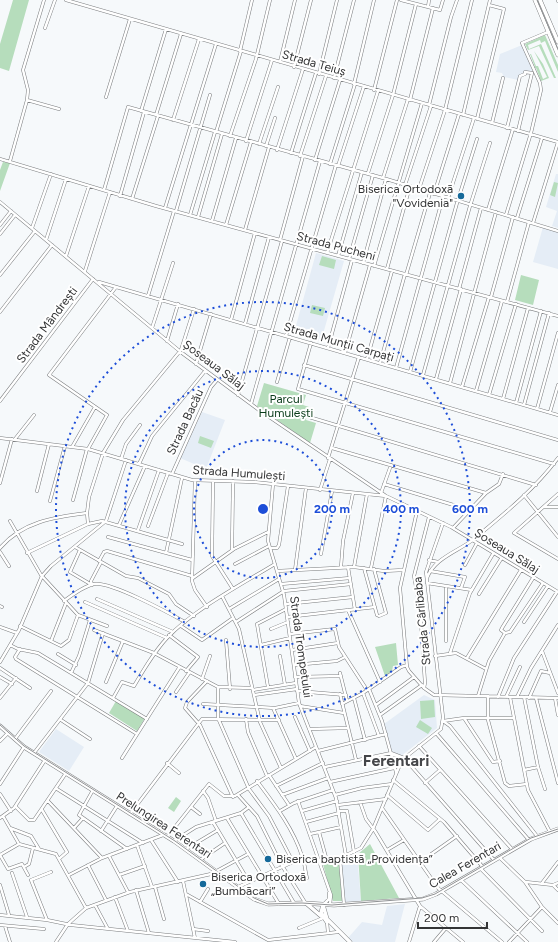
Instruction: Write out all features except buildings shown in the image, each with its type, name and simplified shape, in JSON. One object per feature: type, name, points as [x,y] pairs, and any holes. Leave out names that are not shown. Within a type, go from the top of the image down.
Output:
[{"type":"main road","points":[[535,0],[558,55]]},
{"type":"main road","points":[[540,0],[558,42]]},
{"type":"main road","name":"Prelungirea Ferentari","points":[[0,726],[24,747],[185,849],[260,902],[330,905]]},
{"type":"main road","name":"Calea Ferentari","points":[[330,905],[417,899],[430,896],[461,880],[536,836],[558,829]]},
{"type":"main road","points":[[306,904],[324,917],[350,942]]},
{"type":"main road","points":[[323,905],[324,917],[327,922],[333,926]]},
{"type":"main road","points":[[324,917],[330,905]]},
{"type":"street","points":[[10,161],[27,100],[28,90],[23,70],[44,0]]},
{"type":"street","points":[[45,28],[54,0]]},
{"type":"street","name":"Strada Teiuș","points":[[66,0],[558,142]]},
{"type":"street","points":[[190,215],[241,51],[252,0]]},
{"type":"street","points":[[230,136],[257,56],[270,0]]},
{"type":"street","points":[[280,62],[295,0]]},
{"type":"street","points":[[294,66],[311,0]]},
{"type":"street","points":[[291,153],[317,73],[337,0]]},
{"type":"street","points":[[334,78],[354,0]]},
{"type":"street","points":[[330,164],[354,84],[374,0]]},
{"type":"street","points":[[374,90],[397,0]]},
{"type":"street","points":[[401,0],[441,9],[443,0]]},
{"type":"street","points":[[428,7],[429,0]]},
{"type":"street","points":[[405,185],[430,105],[451,17],[457,0]]},
{"type":"street","points":[[419,189],[445,110],[472,0]]},
{"type":"street","points":[[434,194],[461,114],[490,0]]},
{"type":"street","points":[[368,174],[393,95],[415,2]]},
{"type":"street","points":[[448,198],[476,119],[504,9],[489,5]]},
{"type":"street","points":[[363,263],[384,178],[409,99],[433,8]]},
{"type":"street","points":[[106,97],[130,19]]},
{"type":"street","points":[[120,196],[166,29]]},
{"type":"street","points":[[506,215],[531,134],[541,88],[522,43],[548,32]]},
{"type":"street","points":[[132,199],[181,34]]},
{"type":"street","points":[[173,120],[199,39]]},
{"type":"street","points":[[165,208],[216,44]]},
{"type":"street","points":[[246,141],[272,60]]},
{"type":"street","points":[[518,131],[533,68]]},
{"type":"street","points":[[277,150],[303,69]]},
{"type":"street","points":[[507,128],[520,76],[526,72],[532,73]]},
{"type":"street","points":[[238,395],[258,328],[301,156],[326,76]]},
{"type":"street","points":[[492,123],[503,78]]},
{"type":"street","points":[[315,160],[340,80]]},
{"type":"street","points":[[286,336],[311,249],[364,86]]},
{"type":"street","points":[[259,144],[278,87]]},
{"type":"street","points":[[327,253],[378,91]]},
{"type":"street","points":[[148,296],[210,95]]},
{"type":"street","points":[[27,100],[59,109]]},
{"type":"street","points":[[374,266],[422,103]]},
{"type":"street","points":[[104,190],[128,107],[277,150],[353,169],[558,231]]},
{"type":"street","points":[[245,230],[275,118]]},
{"type":"street","points":[[488,210],[513,129]]},
{"type":"street","points":[[198,217],[222,134]]},
{"type":"street","points":[[212,221],[236,138]]},
{"type":"street","points":[[517,218],[542,138]]},
{"type":"street","points":[[410,372],[457,201],[477,139]]},
{"type":"street","points":[[226,225],[251,142]]},
{"type":"street","points":[[507,302],[558,142]]},
{"type":"street","points":[[423,376],[470,205],[490,143]]},
{"type":"street","name":"Strada Pucheni","points":[[0,159],[120,196],[558,316]]},
{"type":"street","points":[[251,404],[295,244],[320,161]]},
{"type":"street","points":[[338,256],[362,172]]},
{"type":"street","points":[[0,275],[34,230],[51,174]]},
{"type":"street","points":[[328,348],[373,175]]},
{"type":"street","points":[[46,240],[66,179]]},
{"type":"street","points":[[66,256],[89,186]]},
{"type":"street","points":[[387,269],[410,186]]},
{"type":"street","points":[[84,272],[110,192]]},
{"type":"street","points":[[380,363],[430,193]]},
{"type":"street","points":[[396,368],[443,197]]},
{"type":"street","name":"Șoseaua Sălaj","points":[[0,202],[180,352],[238,395],[381,493],[453,528],[500,559],[558,592]]},
{"type":"street","points":[[436,379],[481,208]]},
{"type":"street","points":[[0,225],[11,211]]},
{"type":"street","points":[[450,383],[496,212]]},
{"type":"street","points":[[0,234],[15,215]]},
{"type":"street","points":[[462,387],[513,217]]},
{"type":"street","points":[[231,320],[255,233]]},
{"type":"street","points":[[245,324],[268,237]]},
{"type":"street","points":[[0,312],[52,245]]},
{"type":"street","points":[[152,328],[173,263]]},
{"type":"street","points":[[345,353],[370,265]]},
{"type":"street","points":[[367,359],[392,271]]},
{"type":"street","name":"Strada Mândrești","points":[[0,401],[93,279]]},
{"type":"street","name":"Strada Munții Carpați","points":[[96,282],[161,299],[558,415]]},
{"type":"street","points":[[73,500],[87,449],[107,417],[50,374],[116,287]]},
{"type":"street","points":[[476,391],[502,300]]},
{"type":"street","points":[[167,341],[178,304]]},
{"type":"street","points":[[489,395],[516,304]]},
{"type":"street","points":[[503,399],[528,308]]},
{"type":"street","points":[[88,524],[87,513],[91,488],[103,453],[123,420],[180,352],[194,309]]},
{"type":"street","points":[[516,402],[541,311]]},
{"type":"street","points":[[524,405],[548,313]]},
{"type":"street","points":[[196,364],[211,314]]},
{"type":"street","points":[[537,408],[558,333]]},
{"type":"street","points":[[277,382],[290,337]]},
{"type":"street","points":[[311,343],[297,388],[554,464]]},
{"type":"street","points":[[320,490],[359,357]]},
{"type":"street","points":[[304,365],[558,440]]},
{"type":"street","points":[[139,464],[152,436],[205,371]]},
{"type":"street","name":"Strada Bacău","points":[[172,474],[211,387],[217,380]]},
{"type":"street","points":[[550,412],[558,385]]},
{"type":"street","points":[[553,402],[558,400]]},
{"type":"street","points":[[72,447],[95,407]]},
{"type":"street","points":[[0,483],[13,439],[34,415]]},
{"type":"street","points":[[309,417],[536,485]]},
{"type":"street","points":[[121,459],[126,444],[140,426]]},
{"type":"street","name":"Strada Humulești","points":[[0,438],[87,449],[182,478],[195,480],[273,484],[386,496]]},
{"type":"street","points":[[37,491],[49,444]]},
{"type":"street","points":[[50,501],[65,446]]},
{"type":"street","points":[[332,448],[486,492]]},
{"type":"street","points":[[427,578],[438,562],[472,540],[536,485],[558,458]]},
{"type":"street","points":[[0,662],[17,633],[42,576],[106,521],[126,460]]},
{"type":"street","points":[[381,493],[391,465]]},
{"type":"street","points":[[119,525],[145,466]]},
{"type":"street","points":[[138,530],[159,470]]},
{"type":"street","points":[[148,526],[168,473]]},
{"type":"street","points":[[453,528],[486,492],[499,484],[503,474]]},
{"type":"street","points":[[166,553],[182,478]]},
{"type":"street","points":[[195,480],[192,577],[195,590],[207,607]]},
{"type":"street","points":[[213,481],[211,550],[215,562],[233,589]]},
{"type":"street","points":[[232,550],[233,481]]},
{"type":"street","name":"Strada Trompetului","points":[[273,484],[268,532],[269,547],[284,592],[297,690],[300,704],[309,729],[337,801],[346,856]]},
{"type":"street","points":[[384,484],[470,510]]},
{"type":"street","points":[[235,564],[269,547],[277,548],[280,545],[288,486]]},
{"type":"street","points":[[354,567],[367,494],[372,492],[370,486]]},
{"type":"street","points":[[295,570],[306,488]]},
{"type":"street","points":[[321,554],[332,491]]},
{"type":"street","points":[[341,568],[343,541],[353,493]]},
{"type":"street","points":[[558,494],[514,532],[514,535],[558,559]]},
{"type":"street","points":[[524,495],[558,537]]},
{"type":"street","points":[[364,568],[378,616],[386,614],[373,569],[386,496]]},
{"type":"street","points":[[544,506],[558,507]]},
{"type":"street","points":[[417,511],[400,592],[408,670],[431,693],[440,695],[556,698],[558,715]]},
{"type":"street","points":[[0,548],[15,533],[48,518],[87,513]]},
{"type":"street","points":[[380,715],[423,686],[425,683],[420,609],[414,572],[430,517]]},
{"type":"street","points":[[10,521],[15,533],[42,576],[65,602],[78,615],[107,626]]},
{"type":"street","points":[[27,553],[88,524],[106,521],[182,544]]},
{"type":"street","name":"Strada Cârlibaba","points":[[443,523],[428,560],[426,572],[443,720]]},
{"type":"street","points":[[93,584],[91,581],[106,551],[192,577],[232,550],[268,532]]},
{"type":"street","points":[[108,537],[193,560]]},
{"type":"street","points":[[465,565],[477,543]]},
{"type":"street","points":[[75,547],[126,576],[138,578],[168,594],[176,604],[194,616]]},
{"type":"street","points":[[80,550],[70,572],[93,584],[106,585],[185,622]]},
{"type":"street","points":[[0,552],[9,566]]},
{"type":"street","points":[[450,653],[472,590],[493,554]]},
{"type":"street","points":[[479,594],[500,559]]},
{"type":"street","points":[[428,560],[438,562]]},
{"type":"street","points":[[113,698],[122,682],[134,686],[154,653],[173,632],[185,622],[222,596],[275,564]]},
{"type":"street","points":[[277,571],[348,567],[404,570]]},
{"type":"street","points":[[348,567],[355,610]]},
{"type":"street","points":[[467,658],[520,570]]},
{"type":"street","points":[[430,572],[465,576],[461,588]]},
{"type":"street","points":[[281,584],[350,578]]},
{"type":"street","points":[[505,634],[502,631],[502,628],[533,578]]},
{"type":"street","points":[[229,609],[280,579]]},
{"type":"street","points":[[427,583],[472,590]]},
{"type":"street","points":[[478,696],[486,669],[505,634],[510,632],[542,583]]},
{"type":"street","points":[[51,641],[65,602],[93,584]]},
{"type":"street","points":[[236,622],[284,592],[351,584]]},
{"type":"street","points":[[446,586],[446,641]]},
{"type":"street","points":[[524,622],[548,586]]},
{"type":"street","points":[[498,697],[514,658],[558,592]]},
{"type":"street","points":[[222,596],[236,622],[240,635],[259,720],[281,768]]},
{"type":"street","points":[[286,604],[353,597]]},
{"type":"street","points":[[97,599],[173,632]]},
{"type":"street","points":[[85,602],[168,637],[198,658],[176,692]]},
{"type":"street","points":[[288,617],[375,607]]},
{"type":"street","points":[[268,687],[257,624],[286,609]]},
{"type":"street","points":[[348,610],[380,682]]},
{"type":"street","points":[[20,626],[62,646],[69,640],[78,615]]},
{"type":"street","points":[[181,626],[202,640],[233,618]]},
{"type":"street","points":[[71,672],[76,665],[90,620]]},
{"type":"street","points":[[271,629],[288,622]]},
{"type":"street","points":[[517,697],[531,668],[558,625]]},
{"type":"street","points":[[0,627],[17,633]]},
{"type":"street","points":[[261,645],[290,636],[333,628],[336,630],[338,643],[368,689],[376,705],[386,734],[396,772]]},
{"type":"street","points":[[94,630],[154,653],[179,668],[218,687],[230,689],[252,689],[296,683]]},
{"type":"street","points":[[34,753],[78,698],[88,683],[103,633]]},
{"type":"street","points":[[226,640],[230,689]]},
{"type":"street","points":[[106,682],[123,641]]},
{"type":"street","points":[[292,650],[338,643]]},
{"type":"street","points":[[10,645],[38,653],[147,719]]},
{"type":"street","points":[[20,649],[15,656],[16,659],[137,734]]},
{"type":"street","points":[[542,651],[558,693]]},
{"type":"street","points":[[435,656],[456,653],[486,669]]},
{"type":"street","points":[[58,654],[76,665]]},
{"type":"street","points":[[202,679],[210,656]]},
{"type":"street","points":[[280,656],[285,685]]},
{"type":"street","points":[[294,665],[337,661],[346,657]]},
{"type":"street","points":[[342,704],[363,693],[401,667],[407,665]]},
{"type":"street","points":[[506,697],[520,667]]},
{"type":"street","points":[[0,668],[30,688]]},
{"type":"street","points":[[122,758],[179,668]]},
{"type":"street","points":[[529,698],[542,671],[550,673]]},
{"type":"street","points":[[295,677],[340,675],[347,701]]},
{"type":"street","points":[[0,677],[12,684]]},
{"type":"street","points":[[376,705],[414,677]]},
{"type":"street","points":[[0,698],[16,678]]},
{"type":"street","points":[[207,681],[187,702],[185,707],[198,723],[233,797]]},
{"type":"street","points":[[218,687],[218,718],[248,788],[269,816],[293,862]]},
{"type":"street","points":[[254,695],[297,690],[346,695]]},
{"type":"street","points":[[15,739],[51,691]]},
{"type":"street","points":[[363,693],[379,736]]},
{"type":"street","points":[[340,694],[356,760]]},
{"type":"street","points":[[488,696],[488,718],[507,785],[527,784]]},
{"type":"street","points":[[510,697],[527,784],[550,832]]},
{"type":"street","points":[[524,697],[538,767],[545,789]]},
{"type":"street","points":[[354,698],[365,740]]},
{"type":"street","points":[[536,698],[558,783]]},
{"type":"street","points":[[203,704],[273,708],[300,704],[344,713]]},
{"type":"street","points":[[273,708],[296,759]]},
{"type":"street","points":[[295,717],[310,751]]},
{"type":"street","points":[[130,814],[167,763],[203,718],[278,720]]},
{"type":"street","points":[[464,718],[493,762],[500,761]]},
{"type":"street","points":[[443,720],[464,718],[514,718]]},
{"type":"street","points":[[246,719],[248,732],[268,776],[290,805]]},
{"type":"street","points":[[61,720],[90,739]]},
{"type":"street","points":[[238,887],[293,862],[304,860],[327,862],[340,859],[354,852],[365,844],[374,829],[396,772],[404,758],[436,733],[441,728],[443,720]]},
{"type":"street","points":[[443,720],[450,726],[536,836]]},
{"type":"street","points":[[309,729],[348,728]]},
{"type":"street","points":[[0,741],[8,733]]},
{"type":"street","points":[[436,733],[529,840]]},
{"type":"street","points":[[318,751],[386,734]]},
{"type":"street","points":[[419,746],[512,849]]},
{"type":"street","points":[[0,784],[24,747]]},
{"type":"street","points":[[69,875],[102,858],[165,836],[210,784],[223,795],[233,797],[316,747]]},
{"type":"street","points":[[324,768],[391,753],[404,758],[494,860]]},
{"type":"street","points":[[0,818],[16,807],[45,760]]},
{"type":"street","points":[[167,763],[179,773]]},
{"type":"street","points":[[276,786],[323,763]]},
{"type":"street","points":[[394,764],[398,768]]},
{"type":"street","points":[[524,770],[538,767]]},
{"type":"street","points":[[330,782],[394,768]]},
{"type":"street","points":[[425,783],[440,770]]},
{"type":"street","points":[[16,807],[31,821],[42,810],[66,774]]},
{"type":"street","points":[[282,795],[328,778]]},
{"type":"street","points":[[393,780],[440,819],[457,836],[481,867],[542,931]]},
{"type":"street","points":[[258,781],[280,811],[304,860],[307,878]]},
{"type":"street","points":[[335,795],[362,788],[392,784]]},
{"type":"street","points":[[57,789],[144,843]]},
{"type":"street","points":[[92,790],[78,814],[128,849]]},
{"type":"street","points":[[280,811],[298,801],[333,790]]},
{"type":"street","points":[[203,791],[208,796],[214,821],[218,830],[249,882]]},
{"type":"street","points":[[0,794],[12,811]]},
{"type":"street","points":[[238,795],[259,820],[283,866],[306,904]]},
{"type":"street","points":[[387,795],[428,830],[440,819]]},
{"type":"street","points":[[338,805],[386,799]]},
{"type":"street","points":[[48,801],[102,858]]},
{"type":"street","points":[[298,801],[332,899],[330,905]]},
{"type":"street","points":[[302,811],[337,801]]},
{"type":"street","points":[[360,802],[366,819],[374,829],[420,906],[463,942]]},
{"type":"street","points":[[101,831],[117,806]]},
{"type":"street","points":[[191,807],[200,814]]},
{"type":"street","points":[[174,842],[196,827],[240,813],[249,807]]},
{"type":"street","points":[[382,808],[442,890],[502,942]]},
{"type":"street","points":[[42,810],[67,852],[60,858]]},
{"type":"street","points":[[306,822],[347,811],[354,852]]},
{"type":"street","points":[[240,813],[294,904]]},
{"type":"street","points":[[3,816],[19,844],[55,853],[60,858],[86,908]]},
{"type":"street","points":[[74,828],[83,818]]},
{"type":"street","points":[[226,818],[279,904]]},
{"type":"street","points":[[310,834],[341,827]]},
{"type":"street","points":[[10,828],[31,836],[39,849]]},
{"type":"street","points":[[185,849],[218,830]]},
{"type":"street","points":[[319,832],[327,862]]},
{"type":"street","points":[[430,855],[457,836]]},
{"type":"street","points":[[151,840],[178,882]]},
{"type":"street","points":[[387,850],[404,840]]},
{"type":"street","points":[[200,860],[225,843]]},
{"type":"street","points":[[19,844],[0,855],[8,869],[20,864],[24,867],[28,875]]},
{"type":"street","points":[[137,846],[154,887],[164,919]]},
{"type":"street","points":[[24,867],[29,864],[33,848]]},
{"type":"street","points":[[56,942],[68,924],[86,908],[128,892],[183,881],[216,872],[248,854]]},
{"type":"street","points":[[109,856],[128,892]]},
{"type":"street","points":[[499,857],[525,882],[542,907],[558,923]]},
{"type":"street","points":[[340,859],[344,905]]},
{"type":"street","points":[[541,883],[558,862]]},
{"type":"street","points":[[88,865],[106,900]]},
{"type":"street","points":[[119,875],[145,866]]},
{"type":"street","points":[[47,920],[31,880],[51,872]]},
{"type":"street","points":[[12,873],[27,917]]},
{"type":"street","points":[[461,880],[527,942]]},
{"type":"street","points":[[183,881],[195,938]]},
{"type":"street","points":[[525,882],[552,885],[558,883]]},
{"type":"street","points":[[0,885],[9,915]]},
{"type":"street","points":[[552,885],[558,890]]},
{"type":"street","points":[[200,902],[208,889]]},
{"type":"street","points":[[136,890],[149,933]]},
{"type":"street","points":[[323,905],[329,899],[329,891]]},
{"type":"street","points":[[186,894],[267,940],[271,941],[338,932]]},
{"type":"street","points":[[115,897],[128,931]]},
{"type":"street","points":[[95,905],[108,929]]},
{"type":"street","points":[[409,942],[420,906]]},
{"type":"street","points":[[510,942],[542,907]]},
{"type":"street","points":[[0,914],[108,929],[235,942]]},
{"type":"street","points":[[299,928],[324,917]]},
{"type":"street","points":[[327,922],[328,933]]},
{"type":"street","points":[[0,925],[44,929]]},
{"type":"street","points":[[5,926],[10,942]]},
{"type":"street","points":[[434,942],[446,928]]},
{"type":"street","points":[[193,929],[208,931]]},
{"type":"shaded area","points":[[522,45],[533,69],[531,72],[525,73],[518,80],[504,77],[502,73],[496,72],[500,54]]},
{"type":"shaded area","points":[[556,174],[558,174],[558,228],[552,226],[557,211],[546,207]]},
{"type":"shaded area","points":[[543,227],[558,232],[558,269],[533,262]]},
{"type":"shaded area","points":[[316,253],[344,261],[321,341],[294,333]]},
{"type":"shaded area","points":[[202,412],[225,420],[206,469],[180,458]]},
{"type":"shaded area","points":[[424,695],[435,700],[437,728],[401,756],[391,752],[384,724]]},
{"type":"shaded area","points":[[56,729],[84,747],[69,771],[39,752]]},
{"type":"shaded area","points":[[357,854],[361,901],[344,902],[340,863]]},
{"type":"shaded area","points":[[405,904],[395,942],[353,942],[348,938],[362,922],[382,925],[387,906]]},
{"type":"green space","points":[[13,0],[29,0],[9,71],[0,68],[0,44]]},
{"type":"green space","points":[[545,35],[558,65],[558,72],[545,41],[541,43],[540,40],[528,45],[529,49],[541,44],[556,78],[554,78],[539,46],[528,50],[525,44]]},
{"type":"green space","points":[[534,51],[543,64],[549,78],[541,81],[536,68],[534,68],[535,67],[530,54],[536,66],[538,66],[543,79],[547,77]]},
{"type":"green space","points":[[3,162],[10,163],[0,191],[0,170]]},
{"type":"green space","points":[[554,182],[558,183],[555,197],[550,195]]},
{"type":"green space","points":[[322,256],[336,260],[334,269],[319,265]]},
{"type":"green space","points":[[521,275],[539,280],[533,305],[515,300]]},
{"type":"green space","points":[[312,305],[325,308],[323,316],[310,313]]},
{"type":"green space","name":"Parcul Humulești","points":[[264,383],[306,395],[303,405],[309,407],[306,420],[316,423],[310,443],[257,406]]},
{"type":"green space","points":[[200,436],[214,441],[211,448],[198,443]]},
{"type":"green space","points":[[396,643],[398,665],[393,666],[392,671],[385,676],[375,647]]},
{"type":"green space","points":[[434,700],[435,717],[421,719],[420,701]]},
{"type":"green space","points":[[116,701],[145,718],[137,731],[109,713]]},
{"type":"green space","points":[[420,720],[432,728],[428,734],[416,727]]},
{"type":"green space","points":[[176,797],[181,801],[174,812],[168,808]]},
{"type":"green space","points":[[370,844],[399,898],[361,901],[358,854]]},
{"type":"green space","points":[[339,863],[342,901],[333,901],[323,864]]},
{"type":"tram line","points":[[537,0],[558,49]]},
{"type":"tram line","points":[[0,725],[24,746],[175,841],[254,898],[268,904],[302,903],[332,905],[422,898],[435,894],[531,838],[558,829]]},
{"type":"place","name":"Biserica Ortodoxă \"Vovidenia\"","points":[[461,196]]},
{"type":"place","name":"Biserica baptistă „Providența”","points":[[268,859]]},
{"type":"place","name":"Biserica Ortodoxă „Bumbăcari”","points":[[203,884]]},
{"type":"district","name":"Ferentari","points":[[396,760]]}]
